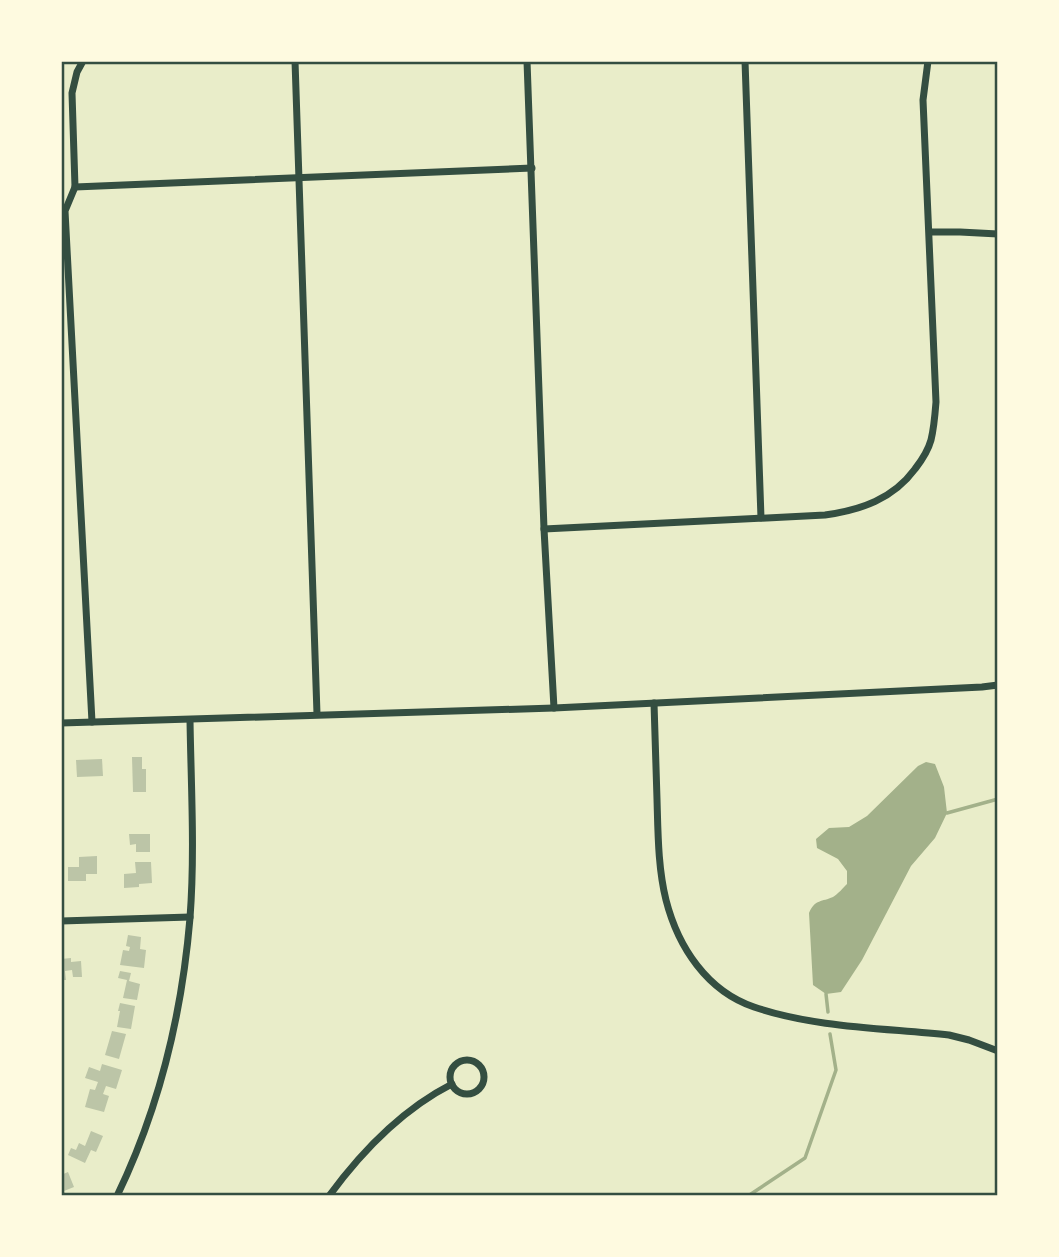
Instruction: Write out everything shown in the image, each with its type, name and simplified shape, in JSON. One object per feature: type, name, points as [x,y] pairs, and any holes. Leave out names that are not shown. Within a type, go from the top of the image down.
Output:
[{"type":"street","points":[[83,61],[72,93],[75,187],[63,211],[92,722]]},
{"type":"street","points":[[295,61],[317,714]]},
{"type":"street","points":[[527,61],[544,529],[554,708]]},
{"type":"street","points":[[745,61],[761,518]]},
{"type":"street","points":[[544,529],[850,512],[872,504],[894,491],[909,477],[922,460],[930,443],[936,402],[923,100],[928,61]]},
{"type":"street","points":[[75,187],[531,168]]},
{"type":"street","points":[[930,232],[998,234]]},
{"type":"street","points":[[61,723],[554,708],[998,685]]},
{"type":"street","points":[[654,703],[659,846],[665,898],[690,958],[705,976],[729,995],[752,1006],[783,1015],[815,1021],[949,1035],[998,1051]]},
{"type":"street","points":[[117,1196],[152,1110],[177,1012],[185,960],[190,916],[192,851],[190,720]]},
{"type":"street","points":[[61,921],[190,916]]},
{"type":"street","points":[[474,1062],[482,1070],[484,1080],[474,1093],[459,1092],[452,1084],[451,1073],[457,1063],[474,1062]]},
{"type":"street","points":[[329,1196],[350,1167],[378,1137],[408,1112],[452,1084]]},
{"type":"shaded area","points":[[926,762],[935,764],[944,787],[947,813],[935,838],[911,866],[862,960],[841,992],[826,994],[813,985],[809,913],[816,903],[839,893],[847,884],[847,871],[838,859],[817,848],[816,839],[829,828],[849,827],[867,816],[918,766]]},
{"type":"building","points":[[132,757],[142,757],[142,769],[146,769],[146,792],[133,792]]},
{"type":"building","points":[[102,759],[103,776],[77,777],[76,760]]},
{"type":"building","points":[[129,834],[150,834],[150,852],[136,852],[136,844],[130,845]]},
{"type":"building","points":[[97,856],[97,874],[86,874],[86,881],[68,881],[68,867],[79,867],[79,857]]},
{"type":"building","points":[[135,862],[151,862],[152,883],[124,888],[124,874],[136,873]]},
{"type":"building","points":[[128,935],[141,937],[140,949],[146,950],[144,968],[120,965],[123,950],[129,951],[130,947],[126,946]]},
{"type":"building","points":[[71,958],[71,962],[81,961],[82,977],[73,977],[72,970],[65,971],[66,980],[61,980],[61,959]]},
{"type":"building","points":[[120,971],[131,973],[129,981],[140,984],[137,1000],[123,998],[127,980],[118,978]]},
{"type":"building","points":[[120,1003],[135,1006],[131,1029],[117,1027]]},
{"type":"building","points":[[112,1031],[126,1034],[119,1059],[105,1055]]},
{"type":"building","points":[[102,1064],[122,1070],[116,1089],[106,1086],[103,1094],[109,1096],[104,1112],[85,1107],[90,1089],[95,1090],[98,1082],[85,1078],[89,1067],[100,1071]]},
{"type":"building","points":[[91,1131],[103,1136],[96,1152],[91,1150],[85,1163],[68,1155],[71,1148],[76,1150],[79,1143],[85,1146]]},
{"type":"building","points":[[68,1172],[74,1187],[64,1191],[66,1196],[61,1196],[61,1175]]},
{"type":"waterway","points":[[947,813],[998,799]]},
{"type":"waterway","points":[[826,994],[828,1012]]},
{"type":"waterway","points":[[748,1196],[805,1158],[836,1070],[830,1034]]}]
